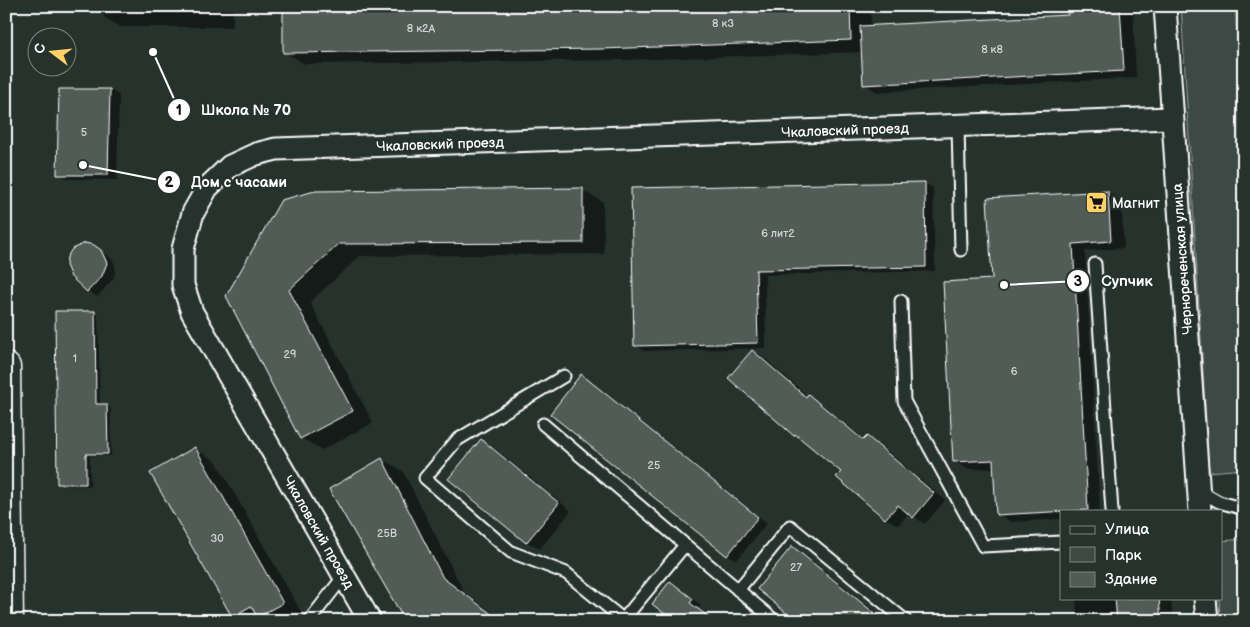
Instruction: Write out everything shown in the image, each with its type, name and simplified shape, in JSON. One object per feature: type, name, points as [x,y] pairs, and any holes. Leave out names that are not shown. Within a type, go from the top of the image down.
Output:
[{"type":"main road","points":[[6,367],[9,621]]},
{"type":"street","name":"Чернореченская улица","points":[[1165,6],[1200,510]]},
{"type":"street","name":"Чкаловский проезд","points":[[370,621],[192,312],[183,286],[183,250],[193,213],[207,188],[230,166],[256,154],[276,150],[1172,118]]},
{"type":"street","points":[[1205,600],[1207,621]]},
{"type":"lane","points":[[958,126],[962,250]]},
{"type":"lane","points":[[1095,264],[1112,510]]},
{"type":"lane","points":[[901,301],[904,401],[983,546],[1060,542]]},
{"type":"lane","points":[[564,376],[456,440],[425,478],[510,552],[566,573],[624,620],[685,545]]},
{"type":"lane","points":[[543,424],[775,621]]},
{"type":"lane","points":[[1198,490],[1219,502],[1244,509]]},
{"type":"lane","points":[[738,590],[790,526],[906,621]]},
{"type":"lane","points":[[309,621],[344,576]]},
{"type":"green space","points":[[1181,6],[1235,6],[1244,147],[1244,469],[1209,472]]},
{"type":"green space","points":[[1244,539],[1244,621],[1220,621],[1222,541]]},
{"type":"building","points":[[283,6],[850,6],[851,40],[601,49],[283,53]]},
{"type":"building","points":[[1067,6],[1120,6],[1124,71],[863,85],[860,26],[1068,15]]},
{"type":"building","points":[[59,89],[110,89],[108,175],[57,175]]},
{"type":"building","points":[[925,182],[926,267],[756,270],[758,343],[634,346],[631,188]]},
{"type":"building","points":[[583,188],[583,243],[339,244],[289,290],[353,411],[300,439],[226,296],[281,200],[315,191]]},
{"type":"building","points":[[1108,191],[1111,241],[1073,244],[1088,510],[1060,510],[1060,512],[996,515],[993,460],[953,462],[943,282],[992,279],[987,198]]},
{"type":"building","points":[[85,243],[94,245],[101,250],[107,263],[102,276],[87,292],[71,277],[66,265],[67,257],[72,249]]},
{"type":"building","points":[[55,311],[95,311],[96,404],[107,404],[108,454],[86,454],[86,484],[57,484]]},
{"type":"building","points":[[752,350],[806,397],[808,394],[863,440],[867,436],[934,493],[913,518],[898,505],[885,519],[836,477],[841,472],[795,434],[794,436],[728,378]]},
{"type":"building","points":[[581,374],[758,517],[727,556],[550,414]]},
{"type":"building","points":[[481,439],[559,503],[526,543],[448,479]]},
{"type":"building","points":[[195,447],[283,603],[257,617],[251,606],[232,617],[150,473]]},
{"type":"building","points":[[382,458],[443,578],[501,621],[405,621],[329,489]]},
{"type":"building","points":[[792,546],[884,621],[796,621],[757,589]]},
{"type":"building","points":[[670,581],[693,599],[690,603],[714,621],[674,621],[652,604]]},
{"type":"building","points":[[1115,600],[1159,600],[1161,621],[1117,621]]},
{"type":"place","name":"Школа № 70","points":[[153,52]]},
{"type":"place","name":"Дом с часами","points":[[83,165]]},
{"type":"place","name":"Магнит","points":[[1096,203]]},
{"type":"place","name":"Супчик","points":[[1004,285]]}]
